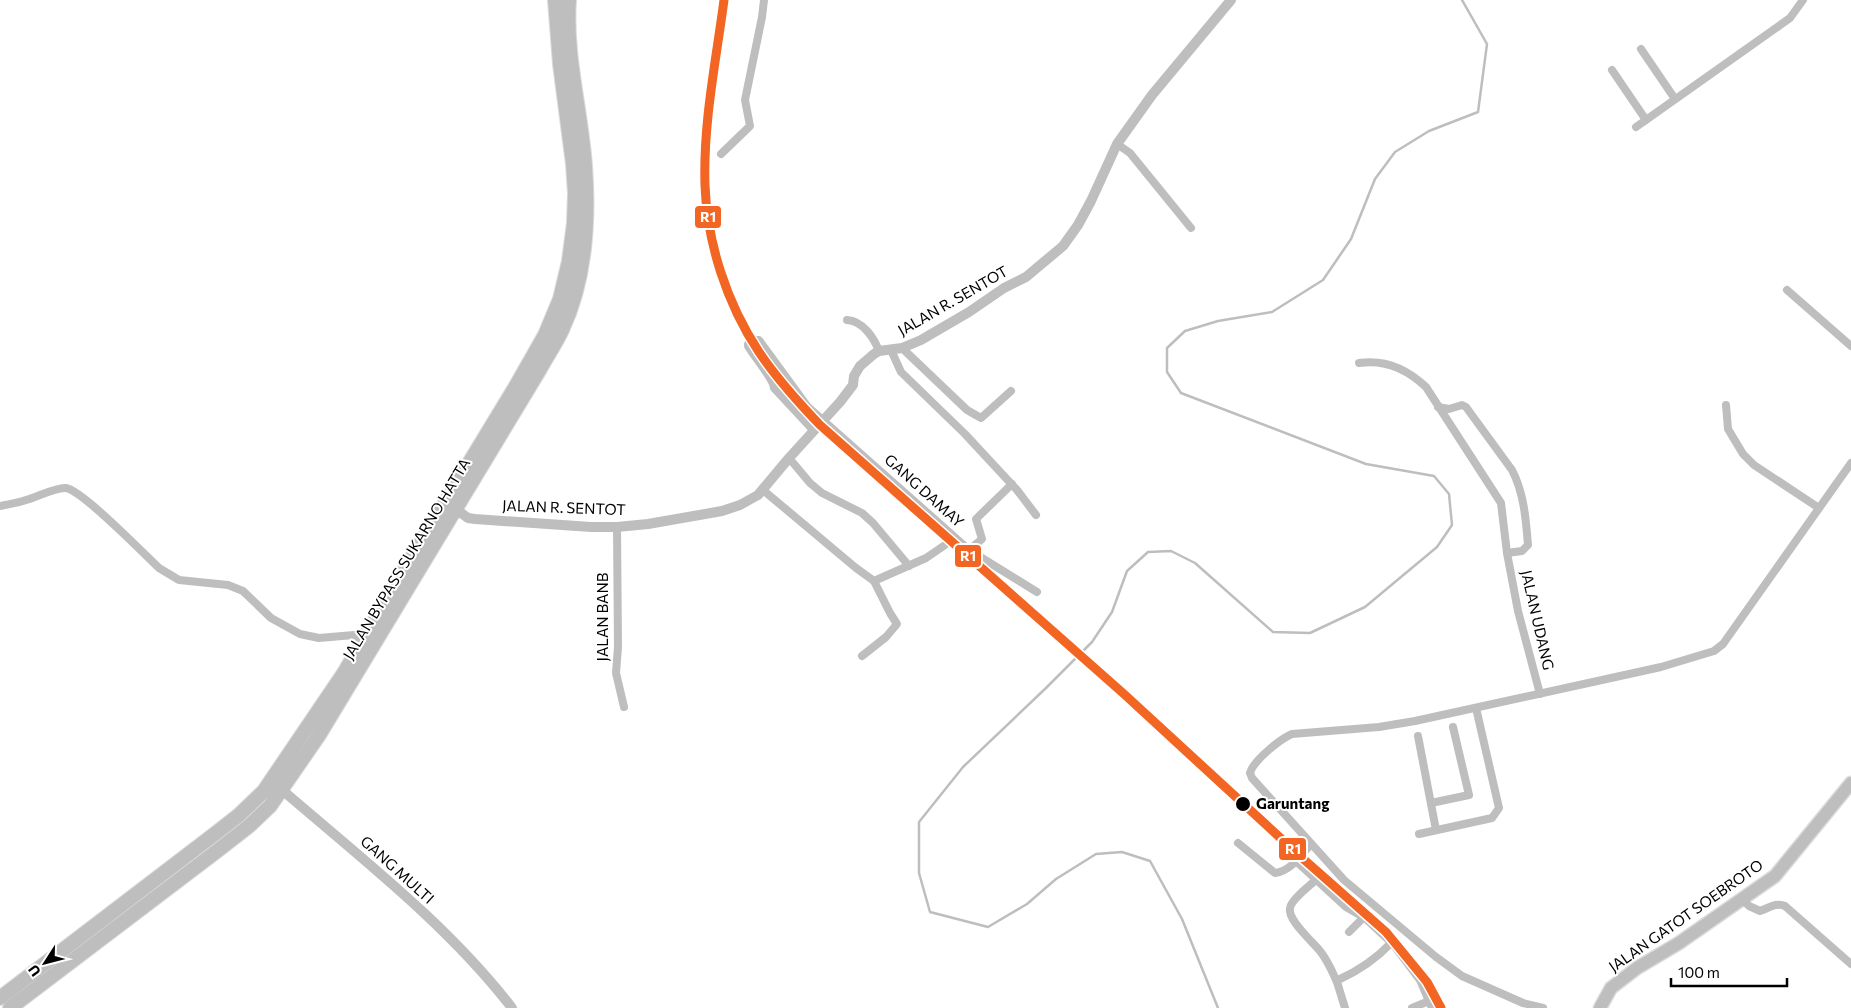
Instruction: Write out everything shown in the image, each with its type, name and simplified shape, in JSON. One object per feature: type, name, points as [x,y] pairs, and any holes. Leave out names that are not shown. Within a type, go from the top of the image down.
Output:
[{"type":"highway","name":"JALAN BYPASS SUKARNO HATTA","points":[[10,1008],[111,933],[249,826],[270,806],[319,735],[451,506],[545,335],[560,299],[569,261],[574,223],[574,183],[559,55],[555,0]]},
{"type":"highway","name":"JALAN BYPASS SUKARNO HATTA","points":[[0,998],[239,815],[264,791],[334,689],[366,638],[400,577],[451,506],[562,329],[572,302],[582,263],[586,230],[585,166],[573,81],[567,20],[569,0]]},
{"type":"highway","points":[[100,921],[111,933]]},
{"type":"main road","name":"JALAN GATOT SOEBROTO","points":[[1600,1008],[1611,988],[1637,968],[1679,943],[1775,876],[1851,783]]},
{"type":"street","points":[[721,154],[750,126],[746,100],[764,0]]},
{"type":"street","name":"JALAN R. SENTOT","points":[[451,506],[468,518],[591,527],[648,524],[722,511],[752,499],[763,490],[789,458],[824,421],[853,384],[854,376],[860,366],[879,351],[896,349],[921,340],[1004,288],[1026,277],[1063,246],[1078,225],[1091,201],[1117,144],[1152,95],[1231,0]]},
{"type":"street","points":[[1636,127],[1790,18],[1803,0]]},
{"type":"street","points":[[1641,49],[1675,99]]},
{"type":"street","points":[[1612,70],[1646,120]]},
{"type":"street","points":[[1117,144],[1130,153],[1191,228]]},
{"type":"street","points":[[1787,290],[1851,346]]},
{"type":"street","points":[[847,320],[859,323],[870,335],[879,351]]},
{"type":"street","name":"GANG DAMAY","points":[[814,431],[774,388],[774,383],[748,344],[759,340],[808,408],[969,550],[1036,592]]},
{"type":"street","points":[[896,349],[967,410],[979,418],[987,414],[1011,391]]},
{"type":"street","points":[[896,349],[900,372],[965,434],[1012,484],[1036,514]]},
{"type":"street","name":"JALAN UDANG","points":[[1359,362],[1373,361],[1388,364],[1412,374],[1426,388],[1501,503],[1507,553],[1518,611],[1540,694]]},
{"type":"street","name":"JALAN UDANG","points":[[1438,407],[1448,410],[1462,405],[1466,407],[1512,470],[1517,480],[1525,514],[1528,545],[1522,551],[1507,553]]},
{"type":"street","points":[[1726,405],[1728,429],[1743,454],[1754,465],[1819,508]]},
{"type":"street","points":[[789,458],[810,483],[822,493],[862,513],[873,523],[909,566]]},
{"type":"street","points":[[1543,1008],[1523,1005],[1462,976],[1344,880],[1257,784],[1250,773],[1253,766],[1280,740],[1292,734],[1379,727],[1476,708],[1661,667],[1714,651],[1723,644],[1851,463]]},
{"type":"street","points":[[969,550],[982,539],[976,519],[1012,484]]},
{"type":"street","points":[[0,506],[67,488],[75,492],[98,511],[168,575],[178,580],[228,585],[243,591],[270,618],[300,634],[319,638],[354,635],[366,638]]},
{"type":"street","points":[[763,490],[856,568],[874,580],[897,624],[886,637],[862,656]]},
{"type":"street","name":"JALAN BANB","points":[[617,526],[618,647],[616,672],[624,707]]},
{"type":"street","points":[[874,580],[926,558],[945,545]]},
{"type":"street","points":[[1419,834],[1492,818],[1499,808],[1476,708]]},
{"type":"street","points":[[1431,803],[1470,796],[1453,726]]},
{"type":"street","points":[[1418,736],[1436,830]]},
{"type":"street","name":"GANG MULTI","points":[[281,790],[404,895],[488,978],[512,1008]]},
{"type":"street","points":[[1238,843],[1275,873],[1282,872],[1296,861],[1311,844]]},
{"type":"street","points":[[1296,861],[1346,907],[1364,918],[1391,943],[1420,980],[1431,1005],[1412,1008]]},
{"type":"street","points":[[1316,880],[1293,902],[1290,907],[1290,914],[1306,936],[1318,948],[1329,965],[1337,982],[1345,1008]]},
{"type":"street","points":[[1742,900],[1760,911],[1775,905],[1785,906],[1851,964]]},
{"type":"street","points":[[1349,932],[1364,918]]},
{"type":"street","points":[[1337,982],[1367,964],[1391,943]]},
{"type":"waterway","points":[[1218,1008],[1182,919],[1150,861],[1122,852],[1096,854],[1056,879],[1027,904],[988,927],[930,912],[919,873],[919,822],[963,767],[1092,642],[1112,612],[1127,571],[1148,552],[1171,551],[1195,563],[1273,632],[1310,633],[1365,607],[1437,547],[1452,525],[1449,494],[1434,476],[1366,464],[1181,393],[1167,372],[1167,348],[1185,331],[1218,321],[1272,312],[1323,280],[1351,239],[1375,179],[1395,152],[1429,131],[1478,112],[1487,44],[1462,0]]},
{"type":"transit line","name":"R1","points":[[724,0],[706,139],[705,185],[707,207],[715,251],[728,293],[737,314],[766,362],[788,390],[820,425],[1124,694],[1300,856],[1386,932],[1427,982],[1441,1008]]},
{"type":"place","name":"Garuntang","points":[[1243,804]]}]
